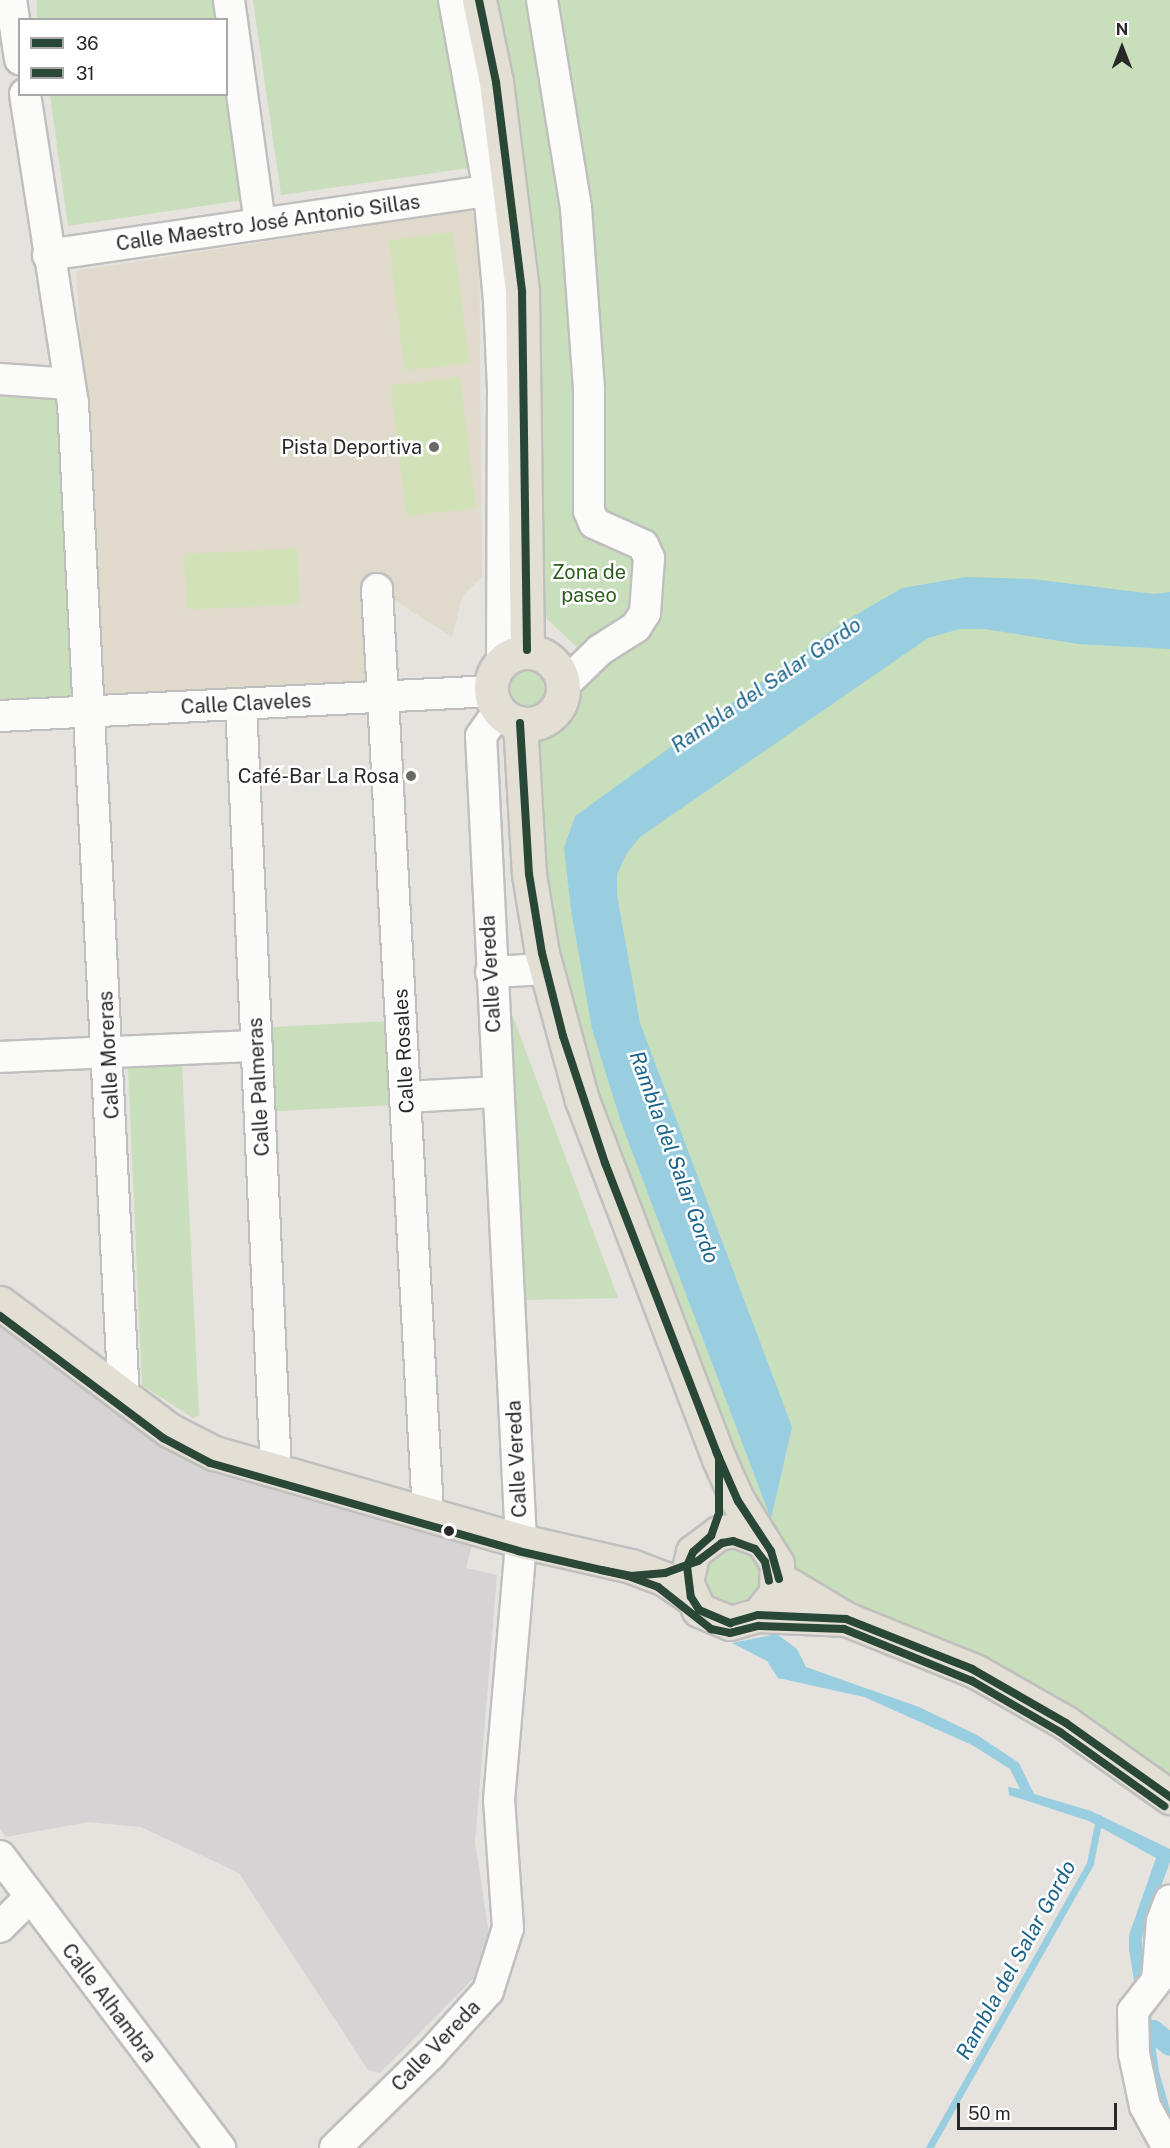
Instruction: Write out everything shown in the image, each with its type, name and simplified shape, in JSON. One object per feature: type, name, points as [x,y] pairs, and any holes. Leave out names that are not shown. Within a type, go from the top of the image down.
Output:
[{"type":"main road","points":[[479,0],[497,94],[522,292],[508,687],[528,874],[546,969],[582,1100],[719,1459],[762,1540],[775,1558],[779,1579],[772,1599],[758,1615]]},
{"type":"main road","points":[[550,659],[564,686],[558,707],[551,715],[531,724],[508,687],[550,659]]},
{"type":"main road","points":[[0,1303],[169,1430],[214,1453],[521,1541],[631,1566],[663,1578],[691,1598],[699,1610],[714,1619],[730,1623],[758,1615],[846,1619]]},
{"type":"main road","points":[[691,1598],[687,1566],[719,1513],[719,1459]]},
{"type":"main road","points":[[631,1566],[663,1563],[734,1530],[762,1540]]},
{"type":"main road","points":[[779,1579],[846,1619],[972,1669],[1102,1747],[1170,1797]]},
{"type":"street","points":[[11,0],[18,46]]},
{"type":"street","points":[[229,0],[260,224]]},
{"type":"street","points":[[454,0],[489,191],[503,387],[508,687]]},
{"type":"street","points":[[542,0],[576,208],[588,378],[589,511],[594,523],[643,545],[649,558],[645,613],[636,627],[600,650],[564,686]]},
{"type":"street","name":"Calle Moreras","points":[[25,96],[69,384],[92,712],[124,1398]]},
{"type":"street","name":"Calle Maestro José Antonio Sillas","points":[[48,255],[489,191]]},
{"type":"street","points":[[0,379],[69,384]]},
{"type":"street","name":"Calle Rosales","points":[[377,589],[407,1097],[428,1514]]},
{"type":"street","name":"Calle Claveles","points":[[0,716],[383,697],[508,687]]},
{"type":"street","name":"Calle Vereda","points":[[335,2148],[431,2054],[488,1991],[508,1928],[498,1800],[521,1541],[481,735],[508,687]]},
{"type":"street","name":"Calle Palmeras","points":[[241,704],[276,1471]]},
{"type":"street","points":[[491,972],[546,969]]},
{"type":"street","points":[[0,1058],[257,1046]]},
{"type":"street","points":[[407,1097],[497,1092]]},
{"type":"street","name":"Calle Alhambra","points":[[0,1856],[220,2148]]},
{"type":"street","points":[[0,1928],[30,1897]]},
{"type":"street","points":[[1168,2148],[1144,2106],[1134,2054],[1133,2012],[1157,1980],[1162,1921],[1170,1900]]},
{"type":"shaded area","points":[[471,210],[479,219],[482,577],[463,595],[452,637],[377,589],[383,697],[92,712],[85,400],[76,271]]},
{"type":"shaded area","points":[[0,1325],[106,1405],[196,1462],[472,1545],[466,1568],[497,1575],[475,1843],[489,1933],[474,1978],[380,2073],[368,2070],[239,1873],[141,1827],[88,1822],[6,1837],[0,1829]]},
{"type":"green space","points":[[37,0],[214,0],[214,18],[37,18]]},
{"type":"green space","points":[[253,0],[438,0],[469,168],[281,195]]},
{"type":"green space","name":"Zona de paseo","points":[[494,0],[531,0],[567,211],[579,509],[637,559],[635,614],[580,650],[547,619],[542,601],[541,430],[533,248]]},
{"type":"green space","points":[[540,0],[1170,0],[1170,1774],[1162,1791],[781,1579],[742,1508],[538,932],[531,724],[551,715],[563,695],[636,627],[649,558],[594,523],[584,300]]},
{"type":"green space","points":[[50,96],[228,96],[243,200],[68,226]]},
{"type":"green space","points":[[453,232],[469,363],[405,371],[388,240]]},
{"type":"green space","name":"Pista Deportiva","points":[[460,377],[476,508],[407,517],[391,386]]},
{"type":"green space","points":[[0,379],[69,384],[92,712],[0,716]]},
{"type":"green space","points":[[297,548],[300,604],[187,610],[184,554]]},
{"type":"green space","points":[[523,658],[535,658],[551,666],[557,676],[559,688],[557,700],[551,710],[535,718],[523,718],[507,710],[499,694],[499,682],[507,666]]},
{"type":"green space","points":[[508,1003],[618,1298],[523,1300]]},
{"type":"green space","points":[[389,1021],[393,1105],[274,1111],[269,1027]]},
{"type":"green space","points":[[182,1065],[199,1415],[193,1418],[142,1385],[128,1067]]},
{"type":"green space","points":[[758,1543],[765,1603],[715,1614],[692,1568],[706,1544]]},
{"type":"water","points":[[966,577],[1032,579],[1154,594],[1170,592],[1170,649],[1078,644],[985,629],[960,629],[928,638],[640,837],[627,853],[617,874],[617,895],[640,1023],[792,1427],[771,1519],[622,1125],[592,1029],[571,910],[564,848],[575,816],[847,620],[902,588]]},
{"type":"water","points":[[777,1634],[797,1649],[806,1667],[919,1707],[977,1735],[1019,1763],[1034,1794],[1091,1811],[1170,1849],[1170,1862],[1142,1938],[1142,1953],[1159,2071],[1170,2110],[1170,2132],[1152,2090],[1129,1950],[1129,1935],[1156,1858],[1089,1821],[1009,1795],[1008,1787],[1020,1789],[1010,1769],[972,1745],[864,1697],[778,1678],[767,1661],[732,1643]]},
{"type":"waterway","name":"Rambla del Salar Gordo","points":[[929,2148],[1090,1863],[1099,1818]]},
{"type":"waterway","points":[[1148,2032],[1153,2031],[1170,2045]]},
{"type":"transit line","name":"36","points":[[479,0],[496,82],[522,292],[527,650]]},
{"type":"transit line","name":"36","points":[[520,723],[529,874],[542,953],[563,1036],[605,1163],[719,1459],[719,1513],[711,1536],[693,1552],[687,1566],[691,1597],[699,1610],[730,1623],[758,1615],[846,1619],[972,1669],[1066,1723],[1170,1797]]},
{"type":"transit line","name":"31","points":[[0,1316],[163,1438],[210,1463],[518,1551],[628,1576],[658,1587],[711,1629],[730,1633],[759,1626],[844,1629],[972,1681],[1060,1732],[1164,1806]]},
{"type":"transit line","name":"36","points":[[716,1451],[738,1501],[771,1551],[779,1579]]},
{"type":"transit line","name":"31","points":[[601,1570],[631,1576],[665,1573],[698,1561],[722,1543],[733,1541],[755,1549],[765,1562],[769,1581]]},
{"type":"place","name":"Pista Deportiva","points":[[434,447]]},
{"type":"place","name":"Café-Bar La Rosa","points":[[411,776]]}]
